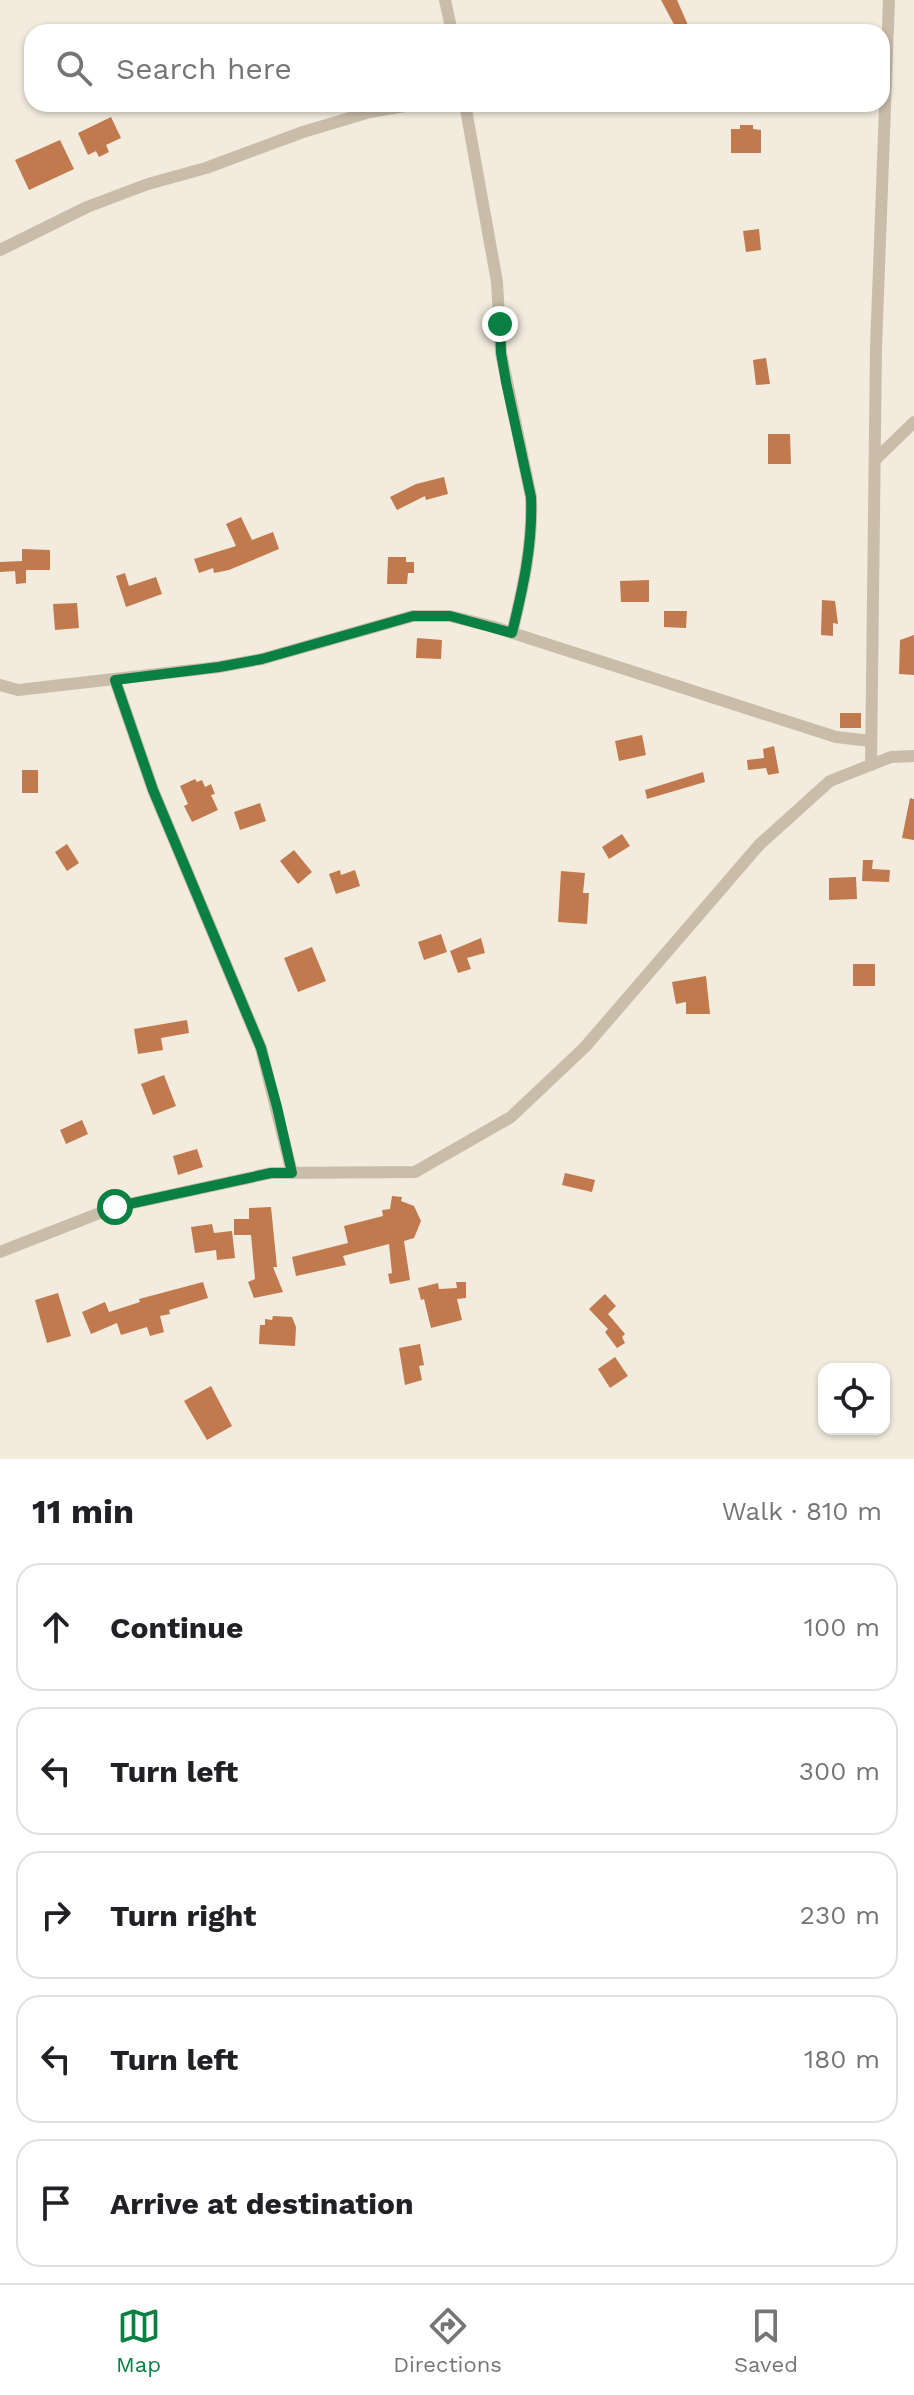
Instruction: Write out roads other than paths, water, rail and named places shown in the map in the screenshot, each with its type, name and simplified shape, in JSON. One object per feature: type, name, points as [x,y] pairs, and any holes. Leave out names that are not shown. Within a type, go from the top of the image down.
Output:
[{"type":"street","points":[[445,0],[450,24]]},
{"type":"street","points":[[888,24],[889,0]]},
{"type":"street","points":[[0,250],[87,207],[148,184],[206,168],[303,132],[370,112]]},
{"type":"street","points":[[466,112],[497,282],[501,353],[531,497],[528,561],[512,633]]},
{"type":"street","points":[[871,765],[876,348],[885,112]]},
{"type":"street","points":[[875,460],[914,422]]},
{"type":"street","points":[[0,685],[18,690],[206,669],[262,659],[413,616],[450,616],[836,737],[871,741]]},
{"type":"street","points":[[115,680],[153,790],[261,1048],[292,1173]]},
{"type":"street","points":[[0,1252],[115,1207],[271,1173],[415,1172],[511,1117],[585,1047],[760,844],[830,781],[891,757],[914,756]]}]
